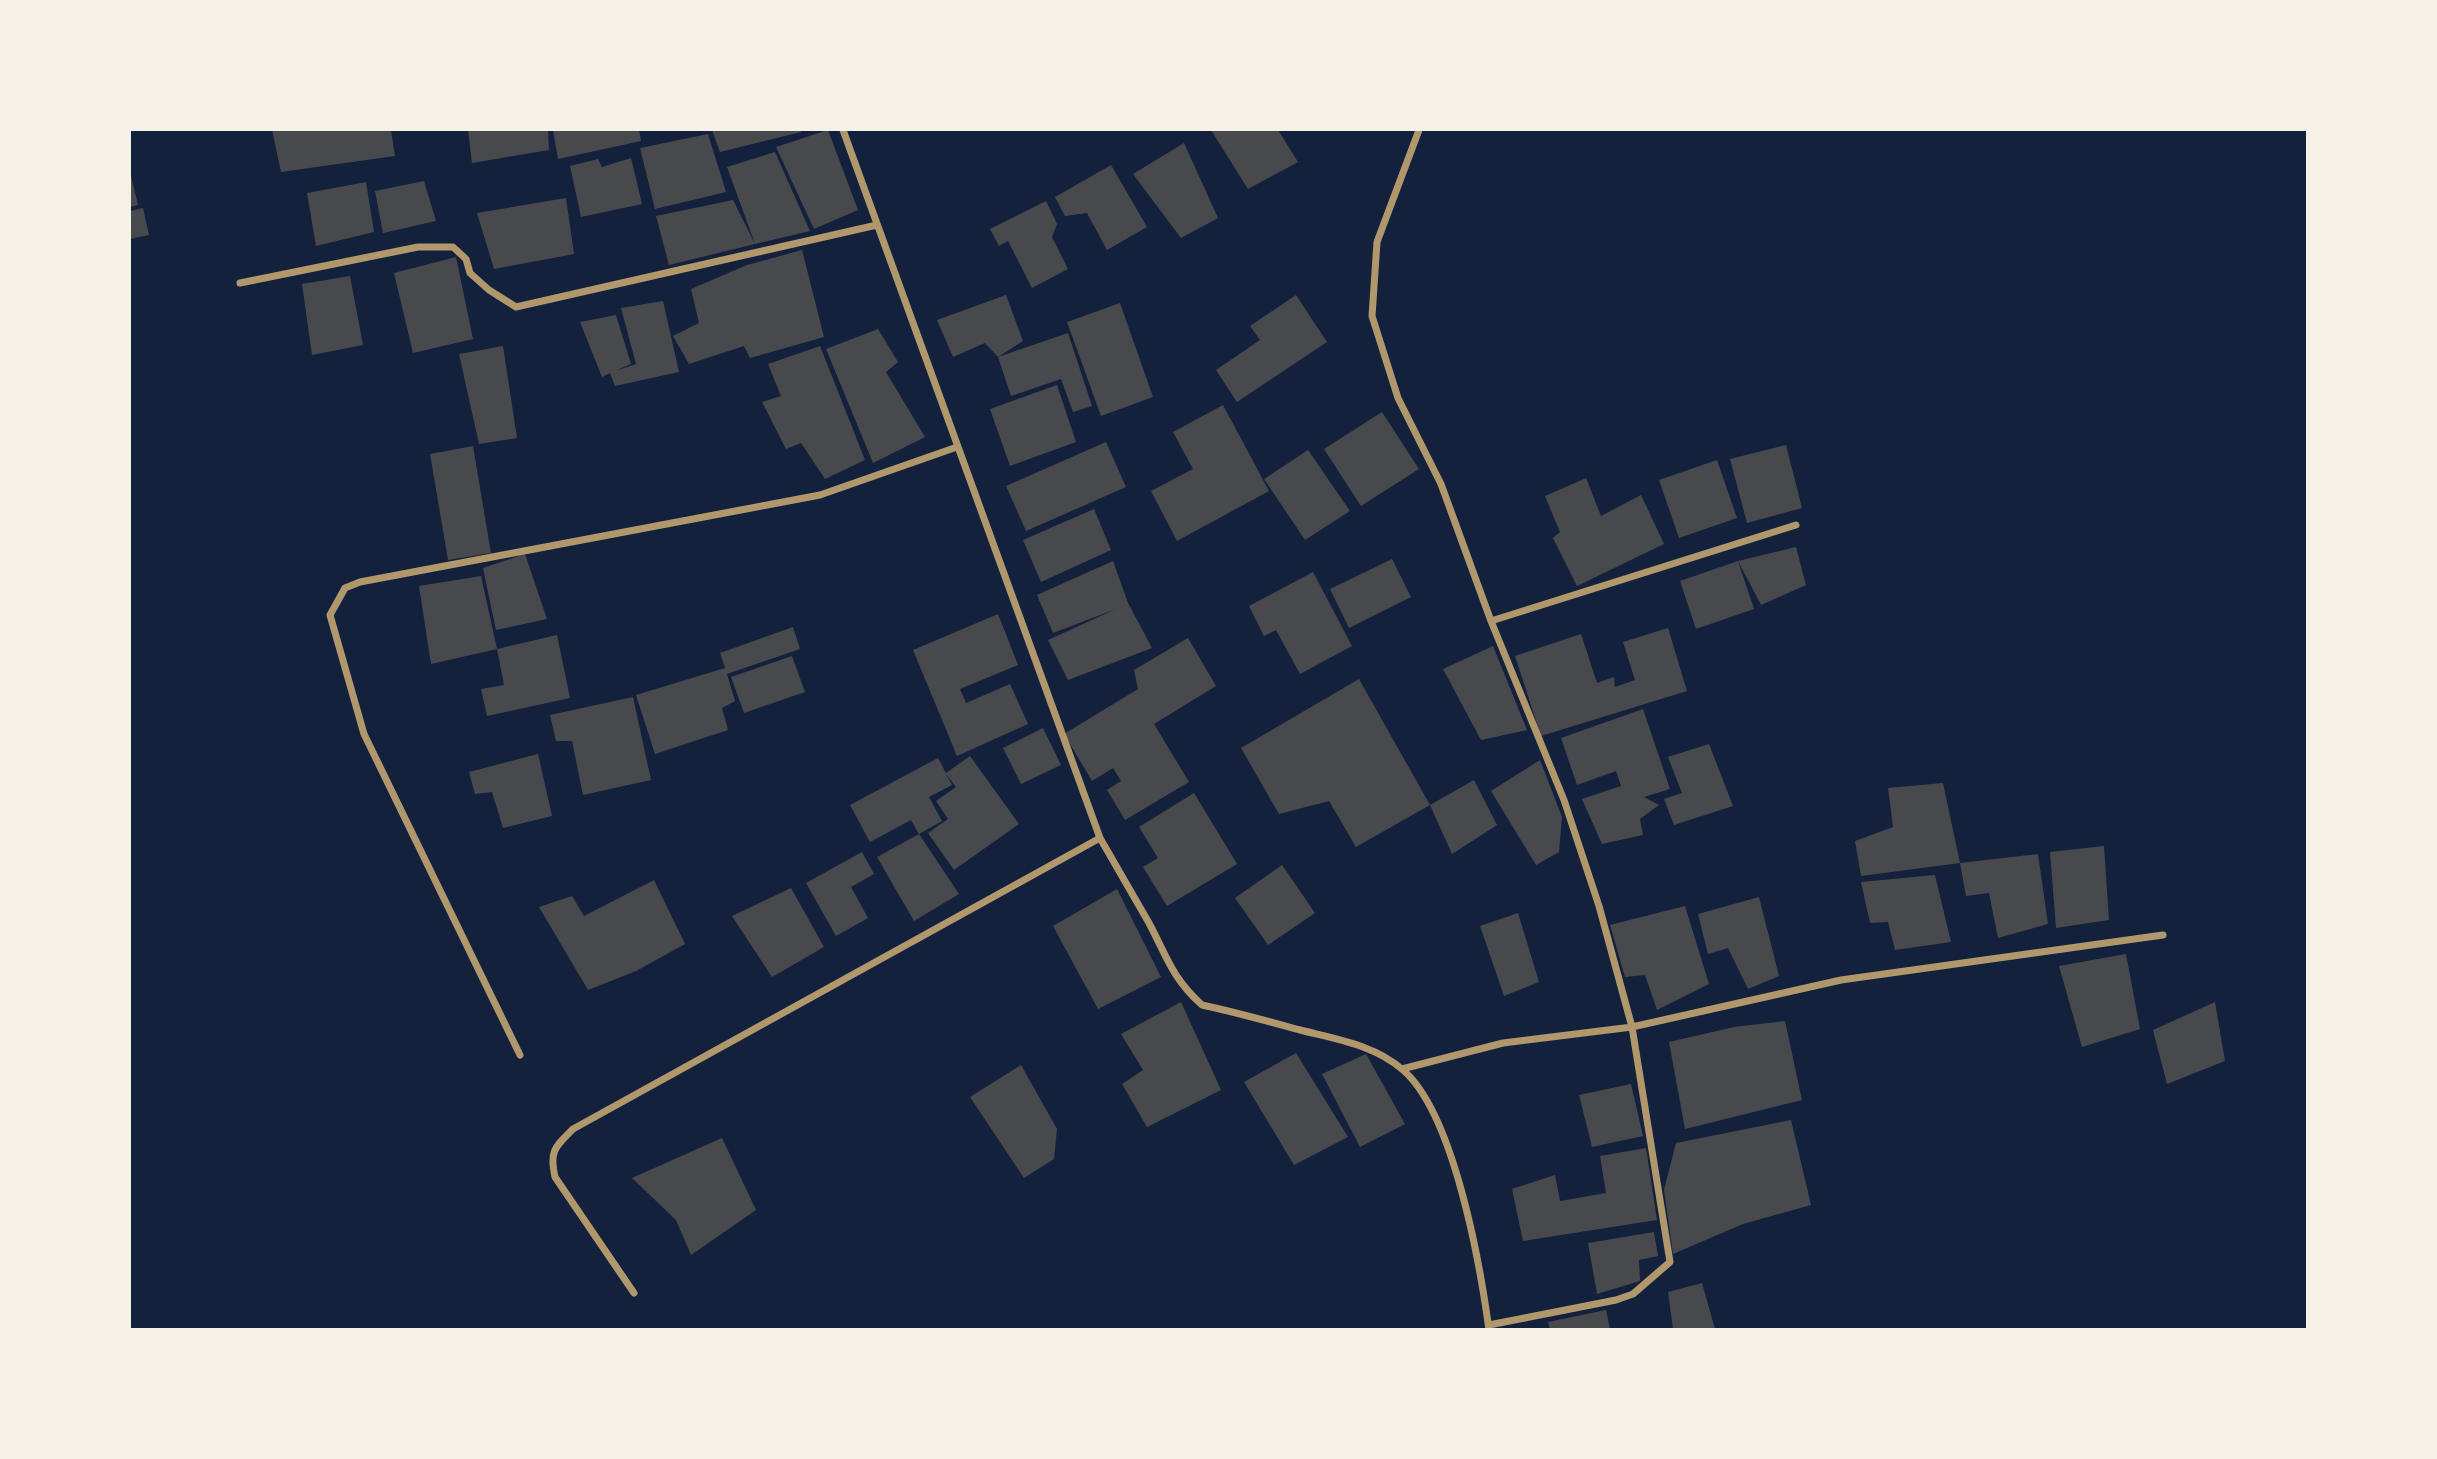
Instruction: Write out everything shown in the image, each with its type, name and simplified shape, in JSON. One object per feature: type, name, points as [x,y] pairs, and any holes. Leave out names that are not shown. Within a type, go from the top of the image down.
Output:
[{"type":"street","points":[[843,130],[1100,838],[1151,927],[1171,969],[1184,989],[1202,1005],[1365,1047],[1402,1069],[1419,1086],[1436,1120],[1462,1188],[1489,1327],[1633,1294],[1670,1262],[1632,1027],[1599,906],[1563,800],[1491,621],[1441,484],[1398,398],[1371,316],[1377,243],[1408,153],[1419,130]]},
{"type":"street","points":[[240,283],[418,247],[453,247],[466,260],[470,273],[489,290],[516,307],[877,225]]},
{"type":"street","points":[[520,1055],[364,734],[330,615],[345,588],[360,582],[820,495],[957,447]]},
{"type":"street","points":[[1491,621],[1796,525]]},
{"type":"street","points":[[634,1293],[555,1177],[552,1162],[555,1147],[573,1129],[1100,838]]},
{"type":"street","points":[[1402,1069],[1503,1043],[1632,1027],[1841,979],[2163,935]]},
{"type":"building","points":[[272,130],[391,130],[395,156],[281,172]]},
{"type":"building","points":[[468,130],[548,130],[549,150],[472,163]]},
{"type":"building","points":[[553,130],[639,130],[641,141],[558,159]]},
{"type":"building","points":[[712,130],[800,130],[801,132],[720,152]]},
{"type":"building","points":[[828,130],[858,210],[814,229],[776,147]]},
{"type":"building","points":[[1211,130],[1278,130],[1298,162],[1248,189]]},
{"type":"building","points":[[708,134],[726,192],[655,209],[640,148]]},
{"type":"building","points":[[1184,143],[1218,218],[1181,238],[1133,174]]},
{"type":"building","points":[[775,152],[810,231],[755,244],[727,167]]},
{"type":"building","points":[[631,158],[642,204],[581,217],[570,166],[598,159],[602,167]]},
{"type":"building","points":[[1111,165],[1147,227],[1107,250],[1087,213],[1065,216],[1055,197]]},
{"type":"building","points":[[130,172],[138,205],[130,207]]},
{"type":"building","points":[[424,181],[436,221],[383,233],[375,191]]},
{"type":"building","points":[[366,182],[374,232],[316,246],[307,193]]},
{"type":"building","points":[[566,198],[574,254],[494,269],[477,213]]},
{"type":"building","points":[[733,200],[755,244],[669,265],[656,216]]},
{"type":"building","points":[[1046,201],[1057,224],[1052,237],[1068,269],[1032,288],[1008,241],[999,246],[990,229]]},
{"type":"building","points":[[143,208],[149,235],[130,239],[130,211]]},
{"type":"building","points":[[802,250],[824,337],[750,358],[744,346],[689,364],[673,336],[699,323],[691,289],[747,265]]},
{"type":"building","points":[[456,257],[473,339],[413,353],[394,273]]},
{"type":"building","points":[[350,276],[363,345],[312,355],[302,284]]},
{"type":"building","points":[[1006,295],[1023,341],[998,357],[985,343],[953,357],[937,320]]},
{"type":"building","points":[[1296,295],[1327,342],[1237,402],[1216,370],[1260,340],[1250,326]]},
{"type":"building","points":[[663,301],[679,372],[615,386],[610,373],[602,377],[580,322],[616,315],[631,364],[615,371],[636,364],[621,308]]},
{"type":"building","points":[[1120,303],[1153,397],[1101,416],[1067,322]]},
{"type":"building","points":[[878,329],[898,362],[886,372],[925,437],[873,463],[826,349]]},
{"type":"building","points":[[1068,333],[1092,406],[1073,412],[1061,379],[1011,396],[998,357]]},
{"type":"building","points":[[503,346],[517,438],[479,444],[459,354]]},
{"type":"building","points":[[820,346],[865,460],[825,479],[801,443],[786,449],[762,402],[781,396],[768,364]]},
{"type":"building","points":[[1057,385],[1076,442],[1010,466],[990,409]]},
{"type":"building","points":[[1223,405],[1269,491],[1177,541],[1151,491],[1193,469],[1173,432]]},
{"type":"building","points":[[1382,412],[1419,469],[1361,506],[1324,449]]},
{"type":"building","points":[[1106,442],[1126,487],[1026,531],[1006,486]]},
{"type":"building","points":[[1786,445],[1802,508],[1747,523],[1730,459]]},
{"type":"building","points":[[473,446],[491,553],[448,560],[430,454]]},
{"type":"building","points":[[1308,450],[1350,511],[1305,540],[1264,479]]},
{"type":"building","points":[[1717,460],[1737,518],[1679,538],[1659,480]]},
{"type":"building","points":[[1586,478],[1601,516],[1641,495],[1664,544],[1577,586],[1553,538],[1560,532],[1545,496]]},
{"type":"building","points":[[1094,509],[1111,550],[1041,582],[1023,540]]},
{"type":"building","points":[[1796,547],[1806,585],[1761,605],[1738,561]]},
{"type":"building","points":[[525,554],[547,619],[496,630],[483,568]]},
{"type":"building","points":[[1392,559],[1411,597],[1349,628],[1330,589]]},
{"type":"building","points":[[1113,561],[1128,603],[1152,648],[1068,680],[1048,640],[1116,609],[1053,633],[1037,595]]},
{"type":"building","points":[[1738,561],[1754,609],[1696,629],[1680,581]]},
{"type":"building","points":[[1313,572],[1352,646],[1300,674],[1276,630],[1264,636],[1249,606]]},
{"type":"building","points":[[481,576],[497,649],[431,664],[419,586]]},
{"type":"building","points":[[998,614],[1018,665],[960,689],[966,703],[1010,684],[1028,724],[957,756],[913,650]]},
{"type":"building","points":[[793,627],[800,649],[727,674],[735,701],[722,708],[728,730],[655,754],[636,695],[725,668],[720,653]]},
{"type":"building","points":[[1668,628],[1687,691],[1541,736],[1515,656],[1581,634],[1597,683],[1614,677],[1615,687],[1635,680],[1623,642]]},
{"type":"building","points":[[557,635],[570,698],[487,716],[481,689],[504,685],[497,649]]},
{"type":"building","points":[[1188,638],[1216,686],[1154,724],[1189,782],[1125,820],[1107,790],[1121,781],[1113,768],[1092,781],[1064,734],[1138,689],[1134,670]]},
{"type":"building","points":[[1493,646],[1527,730],[1481,740],[1443,669]]},
{"type":"building","points":[[792,656],[805,692],[744,713],[731,677]]},
{"type":"building","points":[[1359,679],[1430,805],[1356,847],[1329,801],[1279,814],[1241,748]]},
{"type":"building","points":[[633,697],[651,780],[583,795],[572,741],[556,741],[550,715]]},
{"type":"building","points":[[1643,709],[1670,789],[1644,797],[1659,805],[1640,819],[1643,835],[1602,844],[1582,799],[1621,786],[1616,771],[1577,785],[1561,738]]},
{"type":"building","points":[[1043,728],[1061,765],[1021,784],[1003,748]]},
{"type":"building","points":[[1709,744],[1733,806],[1674,825],[1664,799],[1682,793],[1668,757]]},
{"type":"building","points":[[538,754],[552,816],[503,828],[492,792],[475,794],[469,772]]},
{"type":"building","points":[[970,756],[1019,824],[954,870],[928,833],[948,819],[936,801],[956,787],[946,774],[952,785],[929,797],[942,821],[919,834],[911,820],[870,842],[850,805],[938,758],[946,773]]},
{"type":"building","points":[[1540,760],[1562,817],[1559,852],[1536,865],[1491,791]]},
{"type":"building","points":[[1474,780],[1497,825],[1452,854],[1430,805]]},
{"type":"building","points":[[1943,783],[1960,863],[1861,876],[1855,841],[1893,827],[1888,788]]},
{"type":"building","points":[[1194,793],[1237,864],[1167,906],[1143,867],[1158,858],[1139,827]]},
{"type":"building","points":[[919,834],[959,894],[914,921],[877,857]]},
{"type":"building","points":[[2104,846],[2109,920],[2056,928],[2050,852]]},
{"type":"building","points":[[862,852],[874,874],[851,887],[868,918],[836,936],[806,883]]},
{"type":"building","points":[[2038,854],[2048,924],[1998,938],[1989,893],[1966,896],[1960,863]]},
{"type":"building","points":[[1282,865],[1315,913],[1268,945],[1235,898]]},
{"type":"building","points":[[1935,875],[1951,942],[1895,950],[1888,922],[1870,923],[1861,882]]},
{"type":"building","points":[[654,880],[685,944],[636,971],[588,990],[539,907],[572,896],[584,916]]},
{"type":"building","points":[[791,888],[824,947],[772,977],[732,916]]},
{"type":"building","points":[[1117,889],[1161,977],[1098,1009],[1053,926]]},
{"type":"building","points":[[1759,897],[1779,976],[1748,989],[1728,948],[1708,954],[1698,914]]},
{"type":"building","points":[[1685,906],[1709,984],[1657,1010],[1645,975],[1625,977],[1610,925]]},
{"type":"building","points":[[1518,913],[1539,982],[1504,996],[1480,926]]},
{"type":"building","points":[[2126,954],[2140,1029],[2082,1047],[2059,966]]},
{"type":"building","points":[[1181,1002],[1221,1090],[1147,1127],[1122,1084],[1143,1070],[1121,1034]]},
{"type":"building","points":[[2215,1002],[2225,1061],[2167,1084],[2153,1030]]},
{"type":"building","points":[[1785,1021],[1802,1100],[1685,1129],[1669,1042],[1734,1027]]},
{"type":"building","points":[[1296,1053],[1348,1137],[1294,1165],[1244,1082]]},
{"type":"building","points":[[1366,1054],[1405,1124],[1360,1147],[1322,1074]]},
{"type":"building","points":[[1021,1065],[1057,1129],[1054,1159],[1024,1178],[970,1097]]},
{"type":"building","points":[[1631,1084],[1643,1136],[1592,1147],[1579,1095]]},
{"type":"building","points":[[1791,1120],[1811,1205],[1743,1224],[1673,1254],[1664,1190],[1676,1143]]},
{"type":"building","points":[[722,1138],[756,1210],[691,1255],[676,1220],[632,1178]]},
{"type":"building","points":[[1646,1148],[1657,1220],[1523,1241],[1512,1189],[1555,1175],[1560,1201],[1606,1193],[1600,1156]]},
{"type":"building","points":[[1654,1232],[1658,1256],[1639,1260],[1640,1281],[1597,1294],[1588,1243]]},
{"type":"building","points":[[1702,1283],[1715,1329],[1673,1329],[1668,1292]]},
{"type":"building","points":[[1606,1310],[1610,1329],[1550,1329],[1548,1322]]}]
